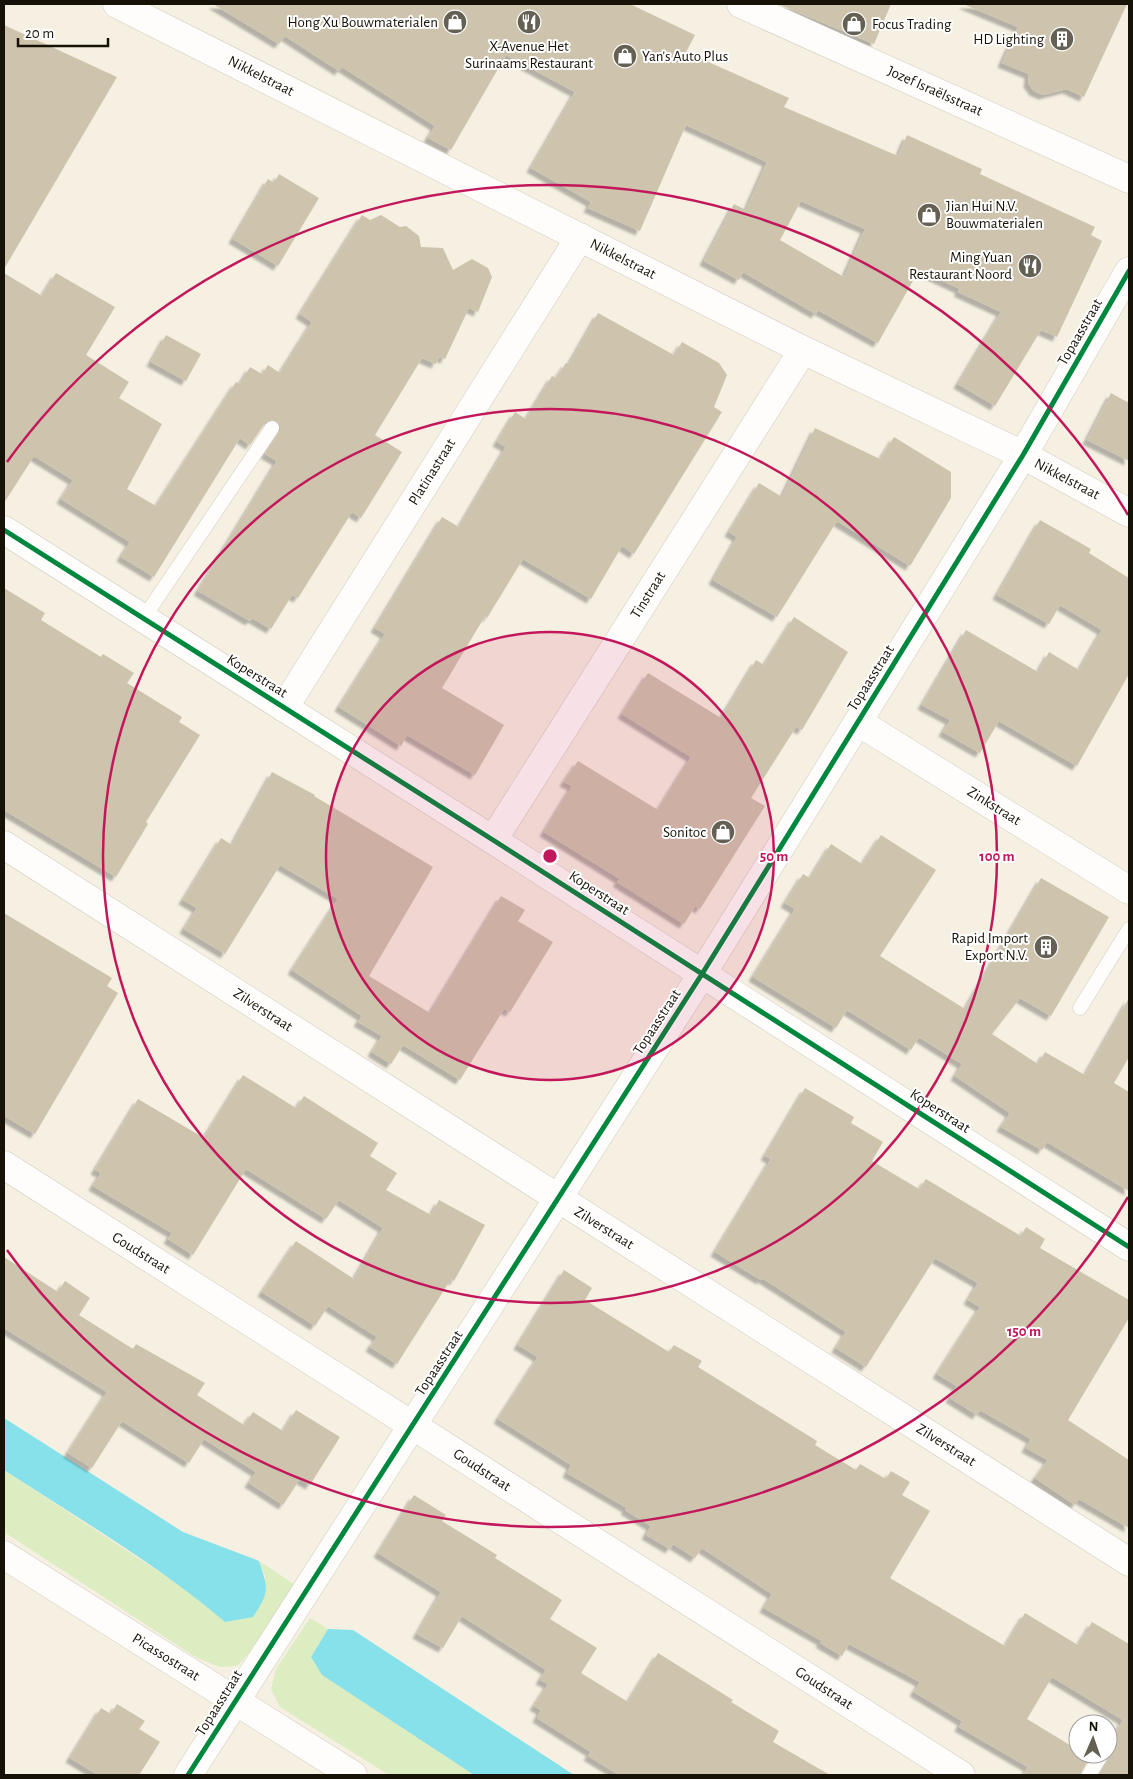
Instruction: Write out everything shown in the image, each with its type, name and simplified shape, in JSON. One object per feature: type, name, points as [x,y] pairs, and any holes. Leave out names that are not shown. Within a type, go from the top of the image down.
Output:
[{"type":"street","name":"Nikkelstraat","points":[[117,4],[802,350],[1023,455],[1129,513]]},
{"type":"street","name":"Jozef Israëlsstraat","points":[[741,4],[1129,179]]},
{"type":"street","name":"Platinastraat","points":[[284,708],[580,237]]},
{"type":"street","name":"Topaasstraat","points":[[188,1775],[702,974],[1023,455],[1129,271]]},
{"type":"street","name":"Tinstraat","points":[[493,840],[802,350]]},
{"type":"street","name":"Koperstraat","points":[[4,530],[1129,1247]]},
{"type":"street","name":"Zinkstraat","points":[[858,722],[1129,890]]},
{"type":"street","name":"Zilverstraat","points":[[4,845],[1129,1562]]},
{"type":"street","name":"Goudstraat","points":[[4,1165],[961,1775]]},
{"type":"street","name":"Picassostraat","points":[[4,1555],[353,1775]]},
{"type":"lane","points":[[144,618],[272,428]]},
{"type":"lane","points":[[1080,1008],[1129,929]]},
{"type":"lane","points":[[1089,1775],[1096,1764]]},
{"type":"green space","points":[[4,1470],[193,1594],[266,1579],[259,1561],[294,1584],[250,1652],[237,1666],[220,1667],[197,1658],[4,1532]]},
{"type":"green space","points":[[310,1618],[328,1629],[311,1657],[322,1675],[474,1775],[389,1775],[280,1707],[271,1689],[276,1669]]},
{"type":"water","points":[[4,1418],[183,1532],[259,1561],[265,1578],[266,1590],[265,1596],[253,1617],[225,1622],[145,1561],[4,1470]]},
{"type":"water","points":[[328,1629],[353,1630],[574,1775],[474,1775],[322,1675],[311,1657]]},
{"type":"building","points":[[213,4],[630,4],[695,35],[686,52],[789,98],[784,107],[898,156],[907,135],[982,169],[980,174],[1095,227],[1091,235],[1102,241],[1057,337],[1041,330],[995,406],[958,384],[1001,312],[958,292],[960,289],[919,270],[878,343],[818,310],[816,314],[743,272],[739,280],[704,261],[734,204],[746,210],[767,162],[686,125],[640,231],[588,208],[591,202],[531,168],[575,92],[506,55],[451,150],[428,138],[435,126],[342,67],[339,71],[285,36],[279,44]],"holes":[[[801,201],[865,229],[844,277],[780,240]]]},
{"type":"building","name":"Focus Trading","points":[[778,4],[891,4],[874,44]]},
{"type":"building","name":"HD Lighting","points":[[963,4],[1127,4],[1084,97],[1067,89],[1043,95],[1034,91],[1028,83],[1029,74],[1002,63],[1018,27]]},
{"type":"building","points":[[4,25],[117,77],[4,269]]},
{"type":"building","points":[[279,174],[319,198],[278,266],[233,239],[268,179],[274,183]]},
{"type":"building","points":[[362,215],[370,220],[381,215],[400,227],[406,226],[419,236],[421,247],[443,248],[453,270],[472,259],[488,268],[492,277],[478,312],[469,308],[445,359],[439,357],[436,364],[422,358],[375,435],[402,452],[361,518],[352,512],[298,598],[292,595],[271,629],[252,618],[250,621],[198,591],[277,461],[265,454],[281,429],[276,421],[269,420],[265,423],[250,445],[240,438],[154,577],[121,557],[130,542],[61,499],[73,480],[34,456],[4,503],[4,273],[42,296],[56,273],[115,307],[86,355],[129,382],[119,398],[162,424],[127,489],[156,506],[236,382],[240,384],[250,367],[262,374],[268,365],[280,373],[312,322],[300,314]]},
{"type":"building","points":[[598,313],[674,355],[682,342],[719,363],[727,375],[714,407],[722,412],[634,554],[622,546],[591,599],[523,559],[487,618],[485,616],[442,688],[504,725],[475,775],[407,735],[401,746],[339,707],[385,634],[375,628],[442,517],[459,527],[506,447],[497,442],[515,412],[526,419],[552,376],[556,378],[566,363],[569,364]]},
{"type":"building","points":[[166,335],[201,354],[186,381],[151,362]]},
{"type":"building","points":[[1111,393],[1129,403],[1129,461],[1087,440]]},
{"type":"building","points":[[815,428],[880,459],[894,437],[951,472],[951,498],[910,566],[837,521],[777,617],[713,580],[737,537],[729,532],[759,483],[782,497]]},
{"type":"building","points":[[1040,520],[1091,549],[1089,553],[1129,578],[1129,674],[1077,766],[999,721],[980,753],[943,732],[950,720],[922,705],[966,630],[1038,672],[1049,652],[1079,670],[1102,630],[1060,605],[1049,624],[997,595]]},
{"type":"building","points":[[4,588],[45,613],[41,620],[101,657],[103,654],[134,673],[127,683],[182,717],[179,722],[200,735],[146,822],[148,824],[116,877],[4,810]]},
{"type":"building","points":[[794,617],[848,652],[802,730],[796,727],[751,798],[765,806],[700,909],[695,906],[684,924],[617,882],[620,879],[544,832],[572,786],[564,782],[578,761],[658,810],[691,757],[622,714],[648,673],[721,718],[756,660],[764,665]]},
{"type":"building","points":[[272,772],[315,795],[433,867],[369,976],[430,1013],[501,896],[525,910],[518,921],[553,942],[510,1012],[504,1009],[460,1080],[403,1045],[391,1064],[372,1052],[382,1036],[358,1022],[362,1016],[292,970],[338,899],[280,865],[225,954],[184,929],[197,908],[183,900],[221,838],[232,845]]},
{"type":"building","points":[[881,835],[936,870],[880,956],[965,1009],[1041,878],[1109,917],[1051,1016],[1020,998],[992,1034],[1038,1064],[1045,1052],[1085,1075],[1129,998],[1129,1057],[1114,1083],[1129,1092],[1129,1191],[1047,1142],[1042,1150],[1001,1127],[1010,1113],[955,1076],[962,1064],[919,1037],[911,1050],[847,1010],[836,1028],[753,977],[795,909],[785,903],[803,874],[810,878],[831,844],[862,864]]},
{"type":"building","points":[[4,913],[112,978],[107,986],[118,993],[35,1134],[4,1116]]},
{"type":"building","points":[[243,1075],[296,1108],[304,1096],[378,1143],[370,1156],[397,1173],[386,1190],[431,1215],[439,1200],[485,1225],[454,1281],[451,1279],[397,1364],[370,1347],[377,1337],[328,1306],[315,1326],[262,1292],[296,1241],[354,1279],[383,1228],[339,1200],[326,1219],[246,1169],[193,1255],[168,1239],[172,1233],[93,1186],[101,1173],[95,1170],[138,1099],[204,1138]]},
{"type":"building","points":[[805,1088],[854,1117],[851,1123],[883,1142],[872,1161],[919,1189],[926,1179],[1021,1236],[1026,1227],[1045,1239],[1040,1248],[1129,1300],[1129,1318],[1068,1420],[1129,1460],[1129,1528],[1079,1499],[1075,1505],[1035,1478],[1048,1460],[1026,1448],[1031,1439],[980,1410],[977,1415],[950,1398],[957,1386],[937,1374],[980,1307],[968,1300],[978,1283],[935,1258],[866,1367],[836,1348],[846,1332],[762,1278],[761,1280],[715,1252],[771,1159],[765,1156]]},
{"type":"building","points":[[4,1257],[58,1292],[65,1281],[90,1298],[79,1315],[133,1349],[136,1344],[205,1383],[197,1395],[244,1425],[253,1412],[283,1431],[296,1410],[340,1437],[310,1485],[300,1479],[283,1505],[249,1483],[256,1472],[204,1439],[189,1463],[122,1421],[92,1468],[68,1453],[107,1392],[4,1328]]},
{"type":"building","points":[[564,1270],[592,1288],[585,1300],[669,1352],[674,1345],[702,1361],[698,1367],[817,1441],[815,1445],[856,1470],[860,1464],[886,1479],[891,1471],[910,1482],[902,1495],[930,1511],[890,1578],[1005,1646],[1025,1613],[1078,1645],[1092,1622],[1129,1644],[1129,1775],[1099,1775],[1106,1764],[1118,1764],[1118,1728],[1123,1720],[1118,1717],[1118,1714],[1113,1714],[1052,1677],[1027,1719],[1068,1744],[1068,1764],[1086,1764],[1080,1775],[1023,1775],[1028,1767],[959,1727],[962,1721],[914,1692],[920,1682],[849,1644],[842,1656],[820,1643],[822,1641],[764,1608],[772,1594],[702,1548],[695,1558],[673,1544],[670,1549],[646,1535],[651,1526],[625,1510],[627,1508],[567,1473],[571,1465],[498,1419],[538,1357],[518,1345]]},
{"type":"building","points":[[414,1495],[446,1515],[442,1521],[497,1555],[495,1558],[562,1600],[550,1619],[597,1648],[581,1673],[628,1702],[658,1653],[733,1700],[731,1702],[779,1731],[773,1742],[830,1775],[619,1775],[588,1756],[591,1752],[537,1718],[541,1710],[534,1706],[548,1684],[540,1680],[546,1670],[462,1616],[443,1648],[417,1634],[441,1592],[378,1553]]},
{"type":"building","points":[[117,1704],[145,1721],[139,1729],[160,1742],[139,1775],[98,1775],[70,1758],[101,1708],[111,1714]]},
{"type":"cycle path","points":[[188,1775],[702,974],[1023,455],[1129,271]]},
{"type":"cycle path","points":[[4,530],[1129,1247]]},
{"type":"place","name":"Hong Xu Bouwmaterialen","points":[[455,22]]},
{"type":"place","name":"X-Avenue Het Surinaams Restaurant","points":[[529,22]]},
{"type":"place","name":"Focus Trading","points":[[854,24]]},
{"type":"place","name":"HD Lighting","points":[[1062,39]]},
{"type":"place","name":"Yan's Auto Plus","points":[[625,56]]},
{"type":"place","name":"Jian Hui N.V. Bouwmaterialen","points":[[929,215]]},
{"type":"place","name":"Ming Yuan Restaurant Noord","points":[[1030,266]]},
{"type":"place","name":"Sonitoc","points":[[723,832]]},
{"type":"place","name":"Rapid Import Export N.V.","points":[[1046,947]]}]
